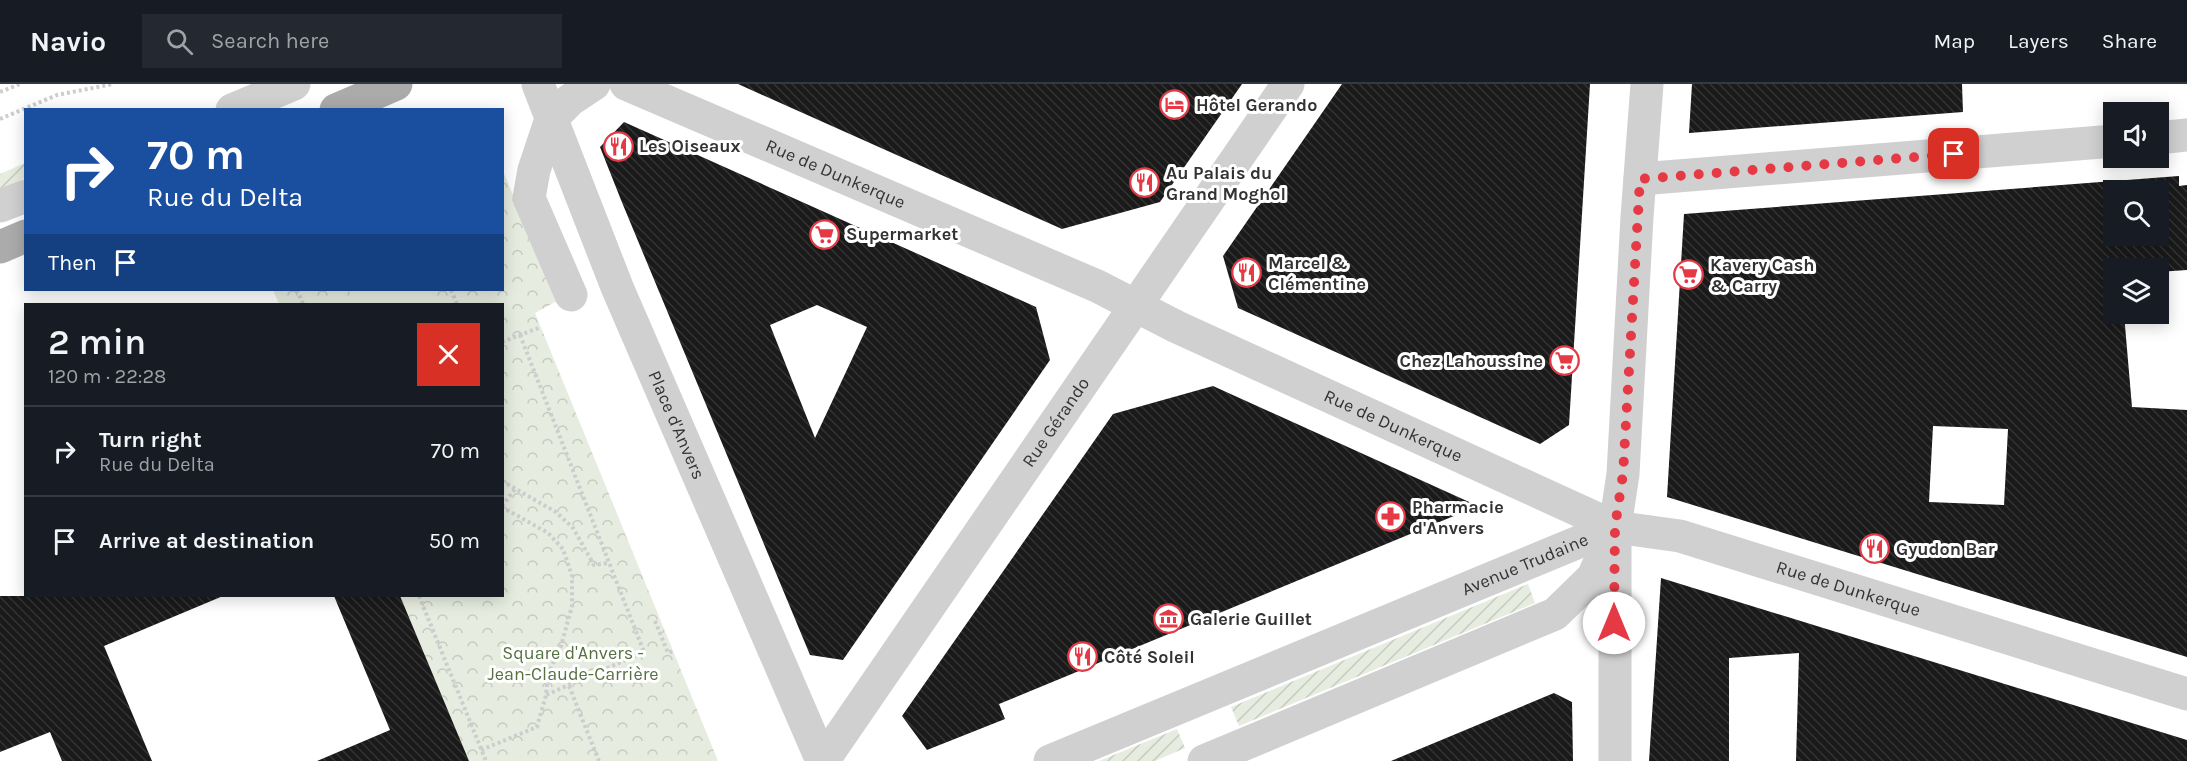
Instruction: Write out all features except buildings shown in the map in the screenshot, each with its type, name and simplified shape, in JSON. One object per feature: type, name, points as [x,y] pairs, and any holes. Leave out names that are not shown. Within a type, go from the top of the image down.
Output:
[{"type":"main road","points":[[341,108],[396,84]]},
{"type":"main road","points":[[0,247],[24,237]]},
{"type":"street","points":[[237,108],[294,84]]},
{"type":"street","name":"Place d'Anvers","points":[[538,84],[617,287],[822,761]]},
{"type":"street","points":[[571,295],[529,198],[534,170],[551,119],[570,100],[594,84]]},
{"type":"street","name":"Rue de Dunkerque","points":[[626,84],[1097,286],[1177,327],[1615,527],[1680,536],[2187,694]]},
{"type":"street","name":"Rue Gérando","points":[[822,761],[1288,84]]},
{"type":"street","points":[[1615,761],[1615,527],[1623,474],[1647,84]]},
{"type":"street","points":[[2169,137],[2187,135]]},
{"type":"street","points":[[1640,179],[2103,142]]},
{"type":"street","points":[[0,206],[24,197]]},
{"type":"street","name":"Avenue Trudaine","points":[[1050,761],[1615,527]]},
{"type":"street","name":"Avenue Trudaine","points":[[1204,761],[1555,614],[1593,577],[1615,527]]},
{"type":"path","points":[[0,92],[20,84]]},
{"type":"path","points":[[26,108],[57,95],[113,84]]},
{"type":"path","points":[[0,119],[24,109]]},
{"type":"path","points":[[504,341],[541,327]]},
{"type":"path","points":[[520,335],[644,652],[546,695]]},
{"type":"path","points":[[504,482],[555,512],[573,528],[594,565],[609,564]]},
{"type":"path","points":[[504,504],[515,489]]},
{"type":"path","points":[[481,750],[537,727],[546,695],[548,674],[561,646],[572,606],[572,576],[563,549],[548,533],[504,508]]},
{"type":"path","points":[[418,597],[486,761]]},
{"type":"path","points":[[655,621],[668,653],[673,651]]},
{"type":"path","points":[[569,686],[599,761]]},
{"type":"green space","points":[[24,163],[24,178],[0,189],[0,174]]},
{"type":"green space","name":"Square d'Anvers - Jean-Claude-Carrière","points":[[504,173],[557,301],[535,313],[718,761],[467,761],[399,597],[504,597],[504,303],[279,303],[273,291],[504,291]]},
{"type":"green space","points":[[350,291],[419,291],[425,303],[356,303]]},
{"type":"green space","points":[[1528,584],[1535,603],[1239,726],[1231,707]]},
{"type":"green space","points":[[1177,729],[1185,748],[1155,761],[1099,761]]},
{"type":"place","name":"Hôtel Gerando","points":[[1175,105]]},
{"type":"place","name":"Les Oiseaux","points":[[618,146]]},
{"type":"place","name":"Au Palais du Grand Moghol","points":[[1145,183]]},
{"type":"place","name":"Supermarket","points":[[825,234]]},
{"type":"place","name":"Marcel & Clémentine","points":[[1247,273]]},
{"type":"place","name":"Kavery Cash & Carry","points":[[1689,275]]},
{"type":"place","name":"Chez Lahoussine","points":[[1564,361]]},
{"type":"place","name":"Pharmacie d'Anvers","points":[[1391,517]]},
{"type":"place","name":"Gyudon Bar","points":[[1875,549]]},
{"type":"place","name":"Galerie Guillet","points":[[1169,619]]},
{"type":"place","name":"Côté Soleil","points":[[1083,657]]},
{"type":"route","points":[[1614,623],[1615,527],[1623,474],[1640,179],[1954,154]]}]
